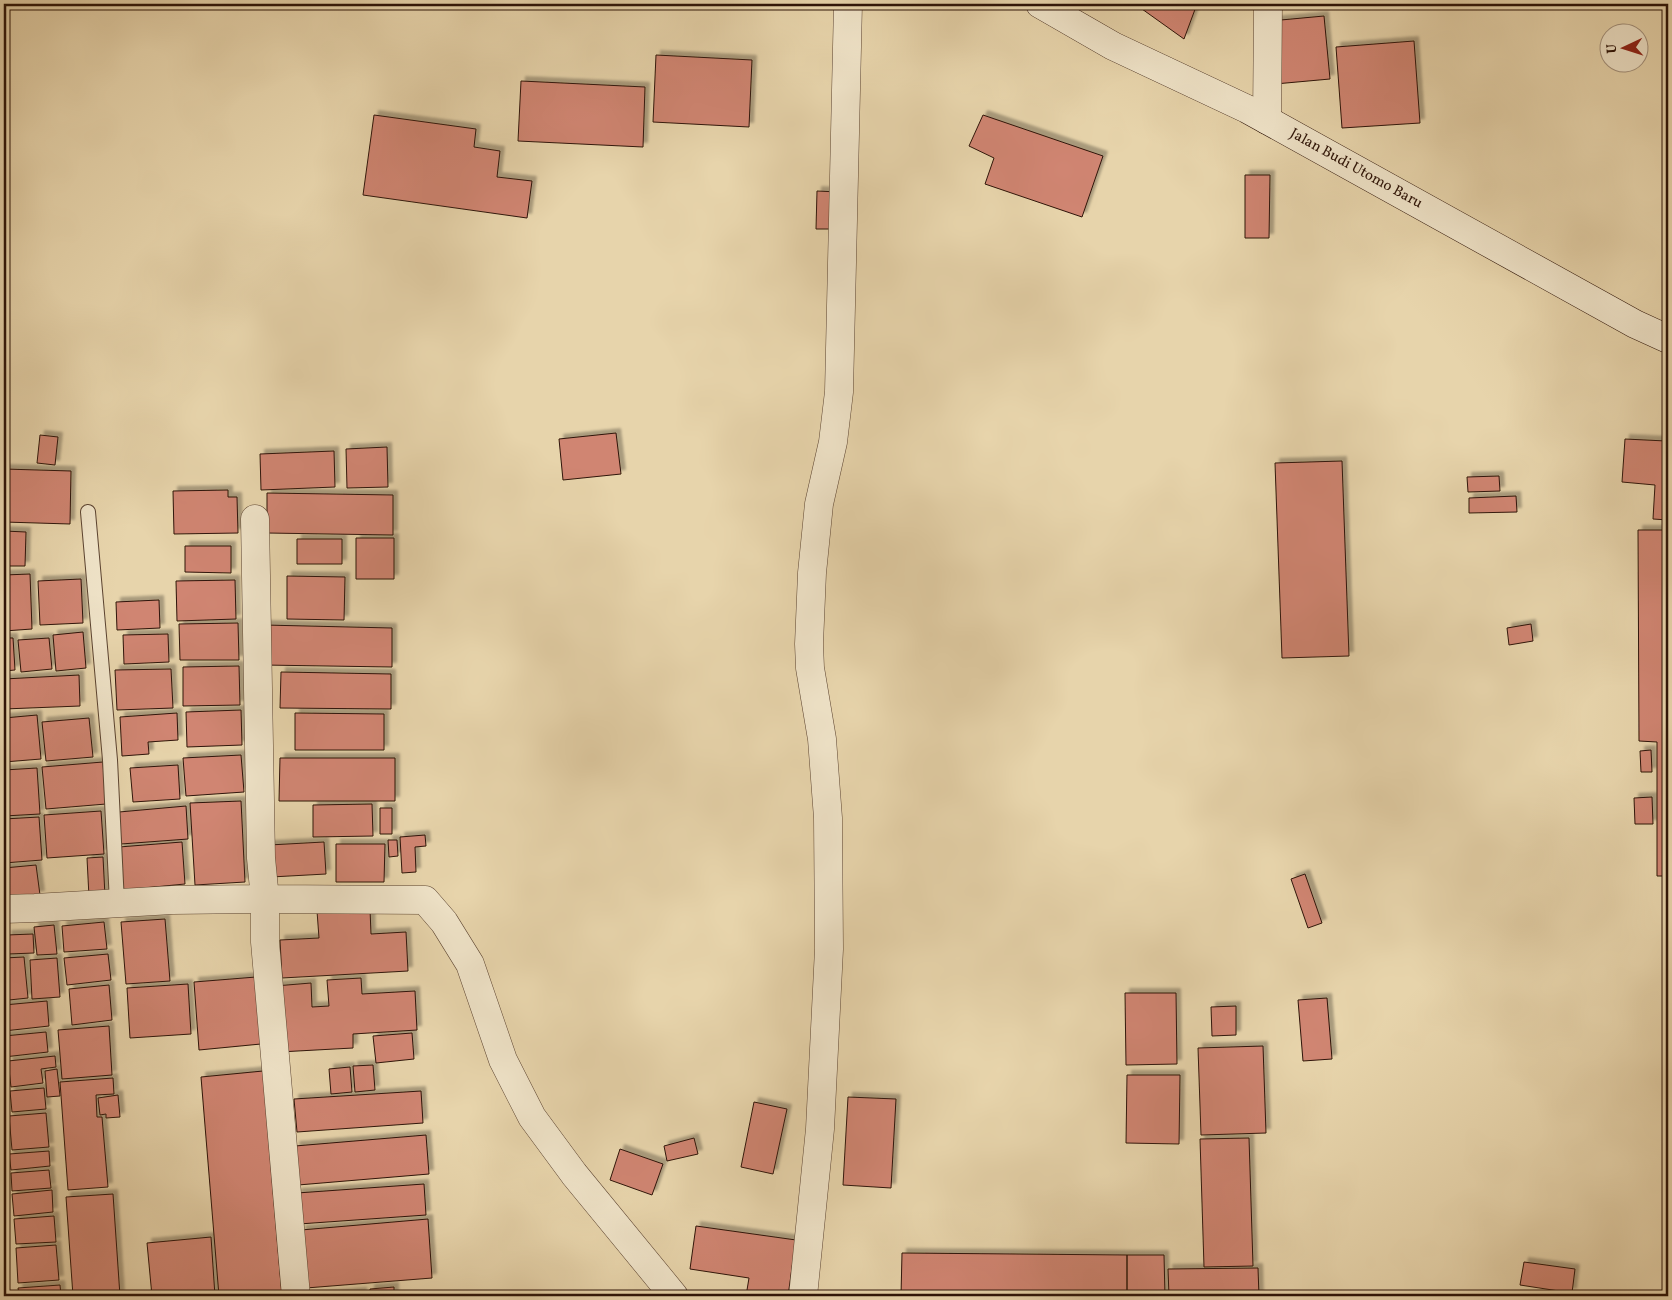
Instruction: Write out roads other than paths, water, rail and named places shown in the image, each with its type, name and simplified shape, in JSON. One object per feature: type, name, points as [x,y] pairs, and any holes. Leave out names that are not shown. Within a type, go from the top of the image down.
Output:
[{"type":"street","points":[[803,1296],[820,1129],[829,950],[828,818],[822,739],[810,668],[809,644],[812,573],[818,504],[833,442],[840,392],[848,4]]},
{"type":"street","name":"Jalan Budi Utomo Baru","points":[[1040,4],[1113,46],[1268,120],[1635,324],[1668,339]]},
{"type":"street","points":[[1268,4],[1268,120]]},
{"type":"street","points":[[255,519],[261,858],[266,899],[265,942],[296,1296]]},
{"type":"street","points":[[4,909],[186,899],[425,900],[444,922],[470,964],[503,1060],[532,1117],[574,1174],[674,1296]]},
{"type":"lane","points":[[88,512],[110,760],[117,903]]}]
